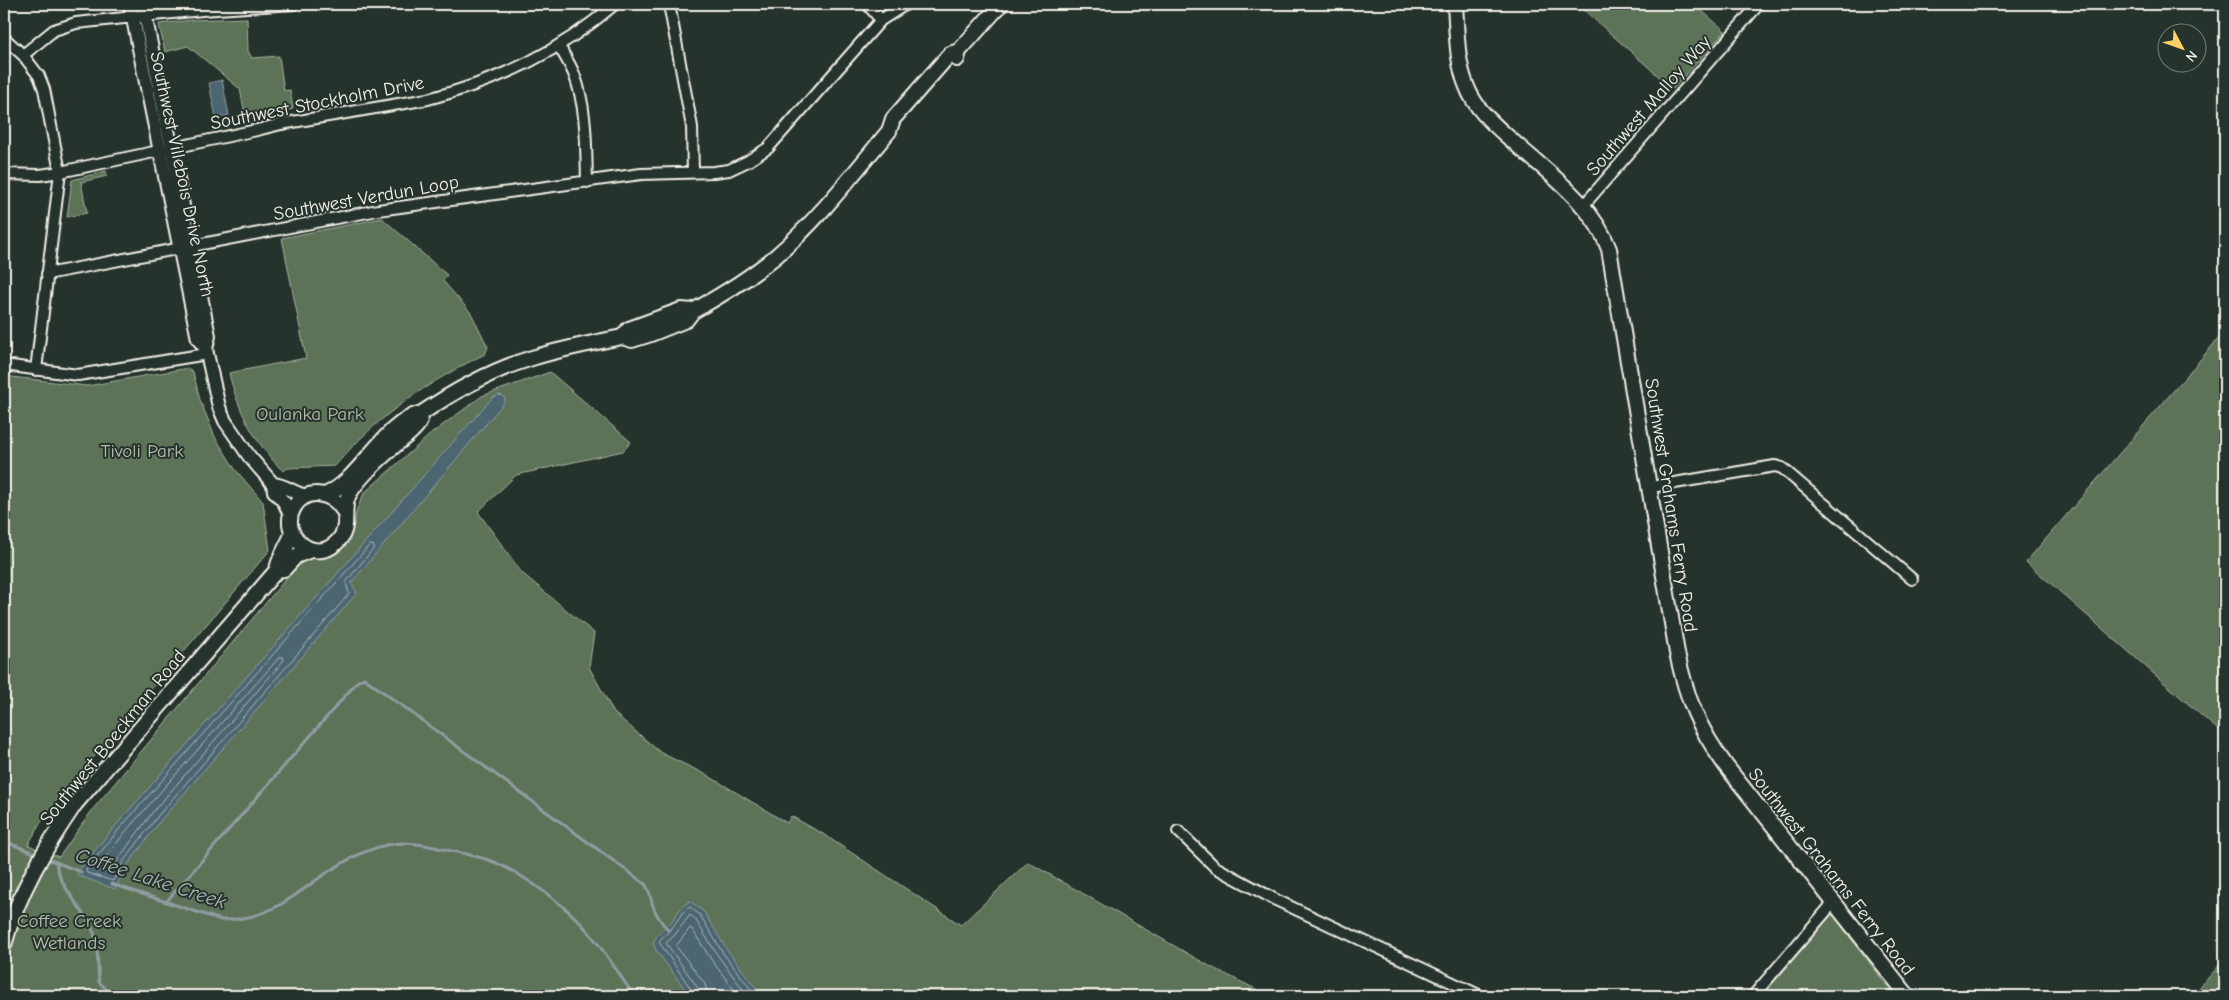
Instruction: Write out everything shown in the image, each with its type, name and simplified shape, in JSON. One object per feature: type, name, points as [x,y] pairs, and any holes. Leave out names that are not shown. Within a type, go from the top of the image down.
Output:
[{"type":"main road","name":"Southwest Boeckman Road","points":[[307,496],[325,495],[344,485],[370,454],[412,416],[422,413],[450,395],[511,365],[554,352],[622,337],[632,340],[651,334],[686,320],[692,311],[753,275],[786,247],[817,215],[889,131],[900,126],[957,60],[959,51],[1001,4]]},
{"type":"main road","name":"Southwest Grahams Ferry Road","points":[[1455,4],[1460,64],[1465,84],[1473,100],[1491,122],[1583,206],[1600,227],[1609,249],[1677,653],[1686,690],[1695,716],[1709,742],[1726,766],[1908,996]]},
{"type":"main road","name":"Southwest Boeckman Road","points":[[277,570],[284,569],[296,556],[311,550],[323,550],[337,542],[345,528],[343,510],[351,491],[386,453],[418,424],[422,413]]},
{"type":"main road","points":[[325,495],[337,501],[343,510]]},
{"type":"main road","points":[[307,496],[298,502],[290,515],[292,534],[298,543],[311,550]]},
{"type":"main road","name":"Southwest Boeckman Road","points":[[4,945],[20,898],[37,863],[64,820],[277,570],[277,563],[287,548],[292,534]]},
{"type":"street","points":[[24,55],[62,26],[131,10],[293,4]]},
{"type":"street","name":"Southwest Stockholm Drive","points":[[4,174],[40,175],[60,172],[281,124],[428,99],[452,93],[520,68],[559,46],[587,27],[615,4]]},
{"type":"street","points":[[669,4],[690,118],[692,172]]},
{"type":"street","points":[[867,4],[881,20]]},
{"type":"street","name":"Southwest Verdun Loop","points":[[47,274],[378,210],[641,174],[729,170],[768,148],[881,20],[906,4]]},
{"type":"street","name":"Southwest Malloy Way","points":[[1583,206],[1759,4]]},
{"type":"street","name":"Southwest Villebois Drive North","points":[[144,9],[172,148],[198,339],[207,352],[219,407],[225,421],[248,456],[273,484],[274,491],[284,502],[290,515]]},
{"type":"street","name":"Southwest Villebois Drive North","points":[[131,10],[158,151],[186,248]]},
{"type":"street","points":[[4,38],[24,55],[36,71],[44,89],[60,172],[36,370]]},
{"type":"street","points":[[559,46],[573,73],[578,89],[586,141],[587,182]]},
{"type":"street","points":[[4,365],[78,375],[99,373],[207,352]]},
{"type":"street","points":[[1650,487],[1774,466],[1782,468],[1912,579]]},
{"type":"street","name":"Southwest Villebois Drive North","points":[[273,484],[280,484],[291,492],[307,496]]},
{"type":"street","points":[[1178,832],[1215,867],[1276,900],[1480,996]]},
{"type":"street","points":[[1753,996],[1834,902]]},
{"type":"green space","points":[[1577,4],[1694,4],[1725,31],[1673,89]]},
{"type":"green space","points":[[247,18],[248,51],[252,58],[279,56],[284,91],[290,90],[293,109],[246,118],[240,89],[188,46],[165,52],[159,24],[192,20]]},
{"type":"green space","points":[[106,171],[107,176],[81,182],[87,213],[67,217],[72,180]]},
{"type":"green space","name":"Oulanka Park","points":[[382,218],[447,275],[443,281],[471,313],[488,347],[485,354],[443,376],[386,416],[368,431],[335,466],[288,468],[283,471],[264,449],[249,426],[237,400],[229,373],[306,358],[282,238]]},
{"type":"green space","points":[[2225,331],[2225,736],[2026,562]]},
{"type":"green space","points":[[188,368],[193,372],[200,400],[215,437],[235,469],[263,502],[270,550],[46,813],[28,845],[59,857],[93,809],[295,568],[307,558],[323,557],[337,552],[347,542],[364,493],[432,433],[482,396],[550,372],[631,442],[623,451],[516,475],[478,512],[522,573],[594,633],[589,667],[614,713],[661,753],[707,775],[787,823],[791,816],[823,834],[961,925],[1028,862],[1211,967],[1270,996],[4,996],[4,376],[87,386]]},
{"type":"green space","points":[[1831,912],[1895,996],[1759,996]]},
{"type":"green space","points":[[2225,959],[2225,996],[2192,996]]},
{"type":"water","points":[[222,80],[229,115],[216,118],[209,83]]},
{"type":"water","points":[[498,395],[503,396],[505,399],[503,404],[351,583],[357,593],[161,820],[128,864],[115,889],[77,875],[78,871],[117,824],[492,398]]},
{"type":"water","points":[[690,901],[704,912],[727,950],[762,996],[690,996],[656,950],[653,942],[682,907]]},
{"type":"waterway","points":[[166,902],[358,681],[364,678],[645,884],[656,913],[668,930]]},
{"type":"waterway","name":"Coffee Lake Creek","points":[[4,841],[39,855]]},
{"type":"waterway","name":"Coffee Lake Creek","points":[[112,884],[221,920],[242,918],[275,908],[331,870],[367,851],[381,846],[402,843],[436,847],[494,862],[522,877],[551,897],[586,929],[634,996]]},
{"type":"waterway","name":"Coffee Lake Creek","points":[[45,858],[81,872]]},
{"type":"waterway","points":[[56,862],[62,881],[94,933],[99,982],[113,996]]},
{"type":"park label","name":"Tivoli Park","points":[[142,450]]},
{"type":"park label","name":"Coffee Creek Wetlands","points":[[69,931]]}]
